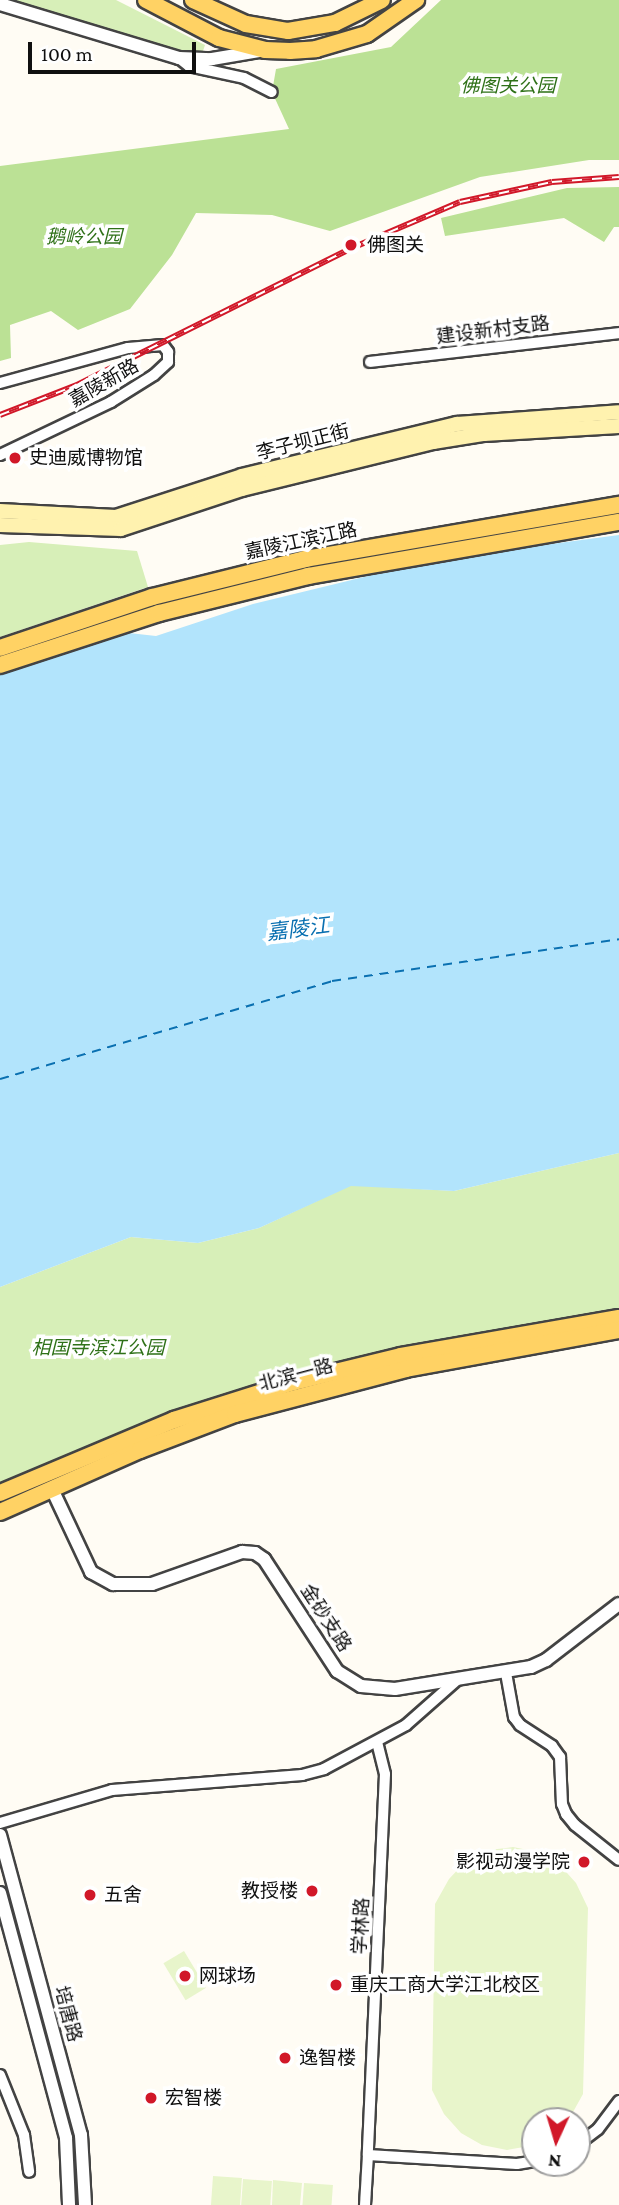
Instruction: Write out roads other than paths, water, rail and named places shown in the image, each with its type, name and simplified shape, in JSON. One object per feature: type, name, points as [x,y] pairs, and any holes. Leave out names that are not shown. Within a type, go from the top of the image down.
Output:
[{"type":"main road","points":[[146,0],[219,38],[265,50],[317,49],[342,43],[367,34],[416,0]]},
{"type":"main road","points":[[193,0],[246,24],[288,31],[335,23],[382,0]]},
{"type":"main road","name":"李子坝正街","points":[[0,525],[121,529],[242,489],[484,421],[619,412]]},
{"type":"main road","name":"李子坝正街","points":[[0,512],[116,517],[242,476],[431,436],[619,426]]},
{"type":"main road","name":"嘉陵江滨江路","points":[[0,648],[152,597],[305,559],[619,505]]},
{"type":"main road","name":"嘉陵江滨江路","points":[[0,665],[159,614],[308,576],[619,522]]},
{"type":"main road","name":"北滨一路","points":[[0,1493],[174,1420],[293,1382],[401,1356],[619,1318]]},
{"type":"main road","name":"北滨一路","points":[[0,1512],[140,1450],[235,1414],[406,1368],[619,1330]]},
{"type":"street","points":[[4,5],[179,58],[212,59],[265,50]]},
{"type":"street","points":[[179,58],[189,66],[244,78],[272,92]]},
{"type":"street","name":"建设新村支路","points":[[370,362],[619,333]]},
{"type":"street","name":"嘉陵新路","points":[[0,383],[128,348],[163,345],[168,352],[168,362],[111,402],[0,455]]},
{"type":"street","name":"金砂支路","points":[[51,1489],[91,1572],[100,1580],[137,1586],[242,1552],[255,1553],[264,1559],[337,1671],[347,1679],[378,1689],[506,1673],[546,1661],[619,1604]]},
{"type":"street","points":[[506,1673],[514,1717],[520,1725],[552,1746],[560,1757],[562,1804],[566,1814],[575,1825],[619,1860]]},
{"type":"street","points":[[0,1823],[111,1790],[302,1775],[342,1762],[377,1742],[425,1712],[457,1680]]},
{"type":"street","name":"学林路","points":[[365,2205],[385,1774],[377,1742]]},
{"type":"street","name":"培唐路","points":[[0,1835],[81,2135],[85,2205]]},
{"type":"street","name":"培唐路","points":[[0,1893],[66,2138],[69,2205]]},
{"type":"street","points":[[0,2075],[24,2135],[29,2172]]},
{"type":"street","points":[[591,2134],[619,2101]]},
{"type":"street","points":[[368,2155],[521,2163]]},
{"type":"water","name":"嘉陵江","points":[[619,535],[619,1153],[454,1191],[351,1186],[259,1228],[198,1243],[131,1237],[0,1287],[0,654],[66,626],[156,636],[253,604],[438,559]]},
{"type":"railway","points":[[0,415],[77,385],[352,248],[460,202],[552,182],[619,177]]},
{"type":"place","name":"佛图关","points":[[351,245]]},
{"type":"place","name":"史迪威博物馆","points":[[15,458]]},
{"type":"place","name":"影视动漫学院","points":[[584,1862]]},
{"type":"place","name":"教授楼","points":[[312,1891]]},
{"type":"place","name":"五舍","points":[[90,1895]]},
{"type":"place","name":"网球场","points":[[185,1976]]},
{"type":"place","name":"重庆工商大学江北校区","points":[[336,1985]]},
{"type":"place","name":"逸智楼","points":[[285,2058]]},
{"type":"place","name":"宏智楼","points":[[151,2098]]},
{"type":"park label","name":"佛图关公园","points":[[508,86]]},
{"type":"park label","name":"鹅岭公园","points":[[84,237]]},
{"type":"park label","name":"相国寺滨江公园","points":[[98,1348]]}]
